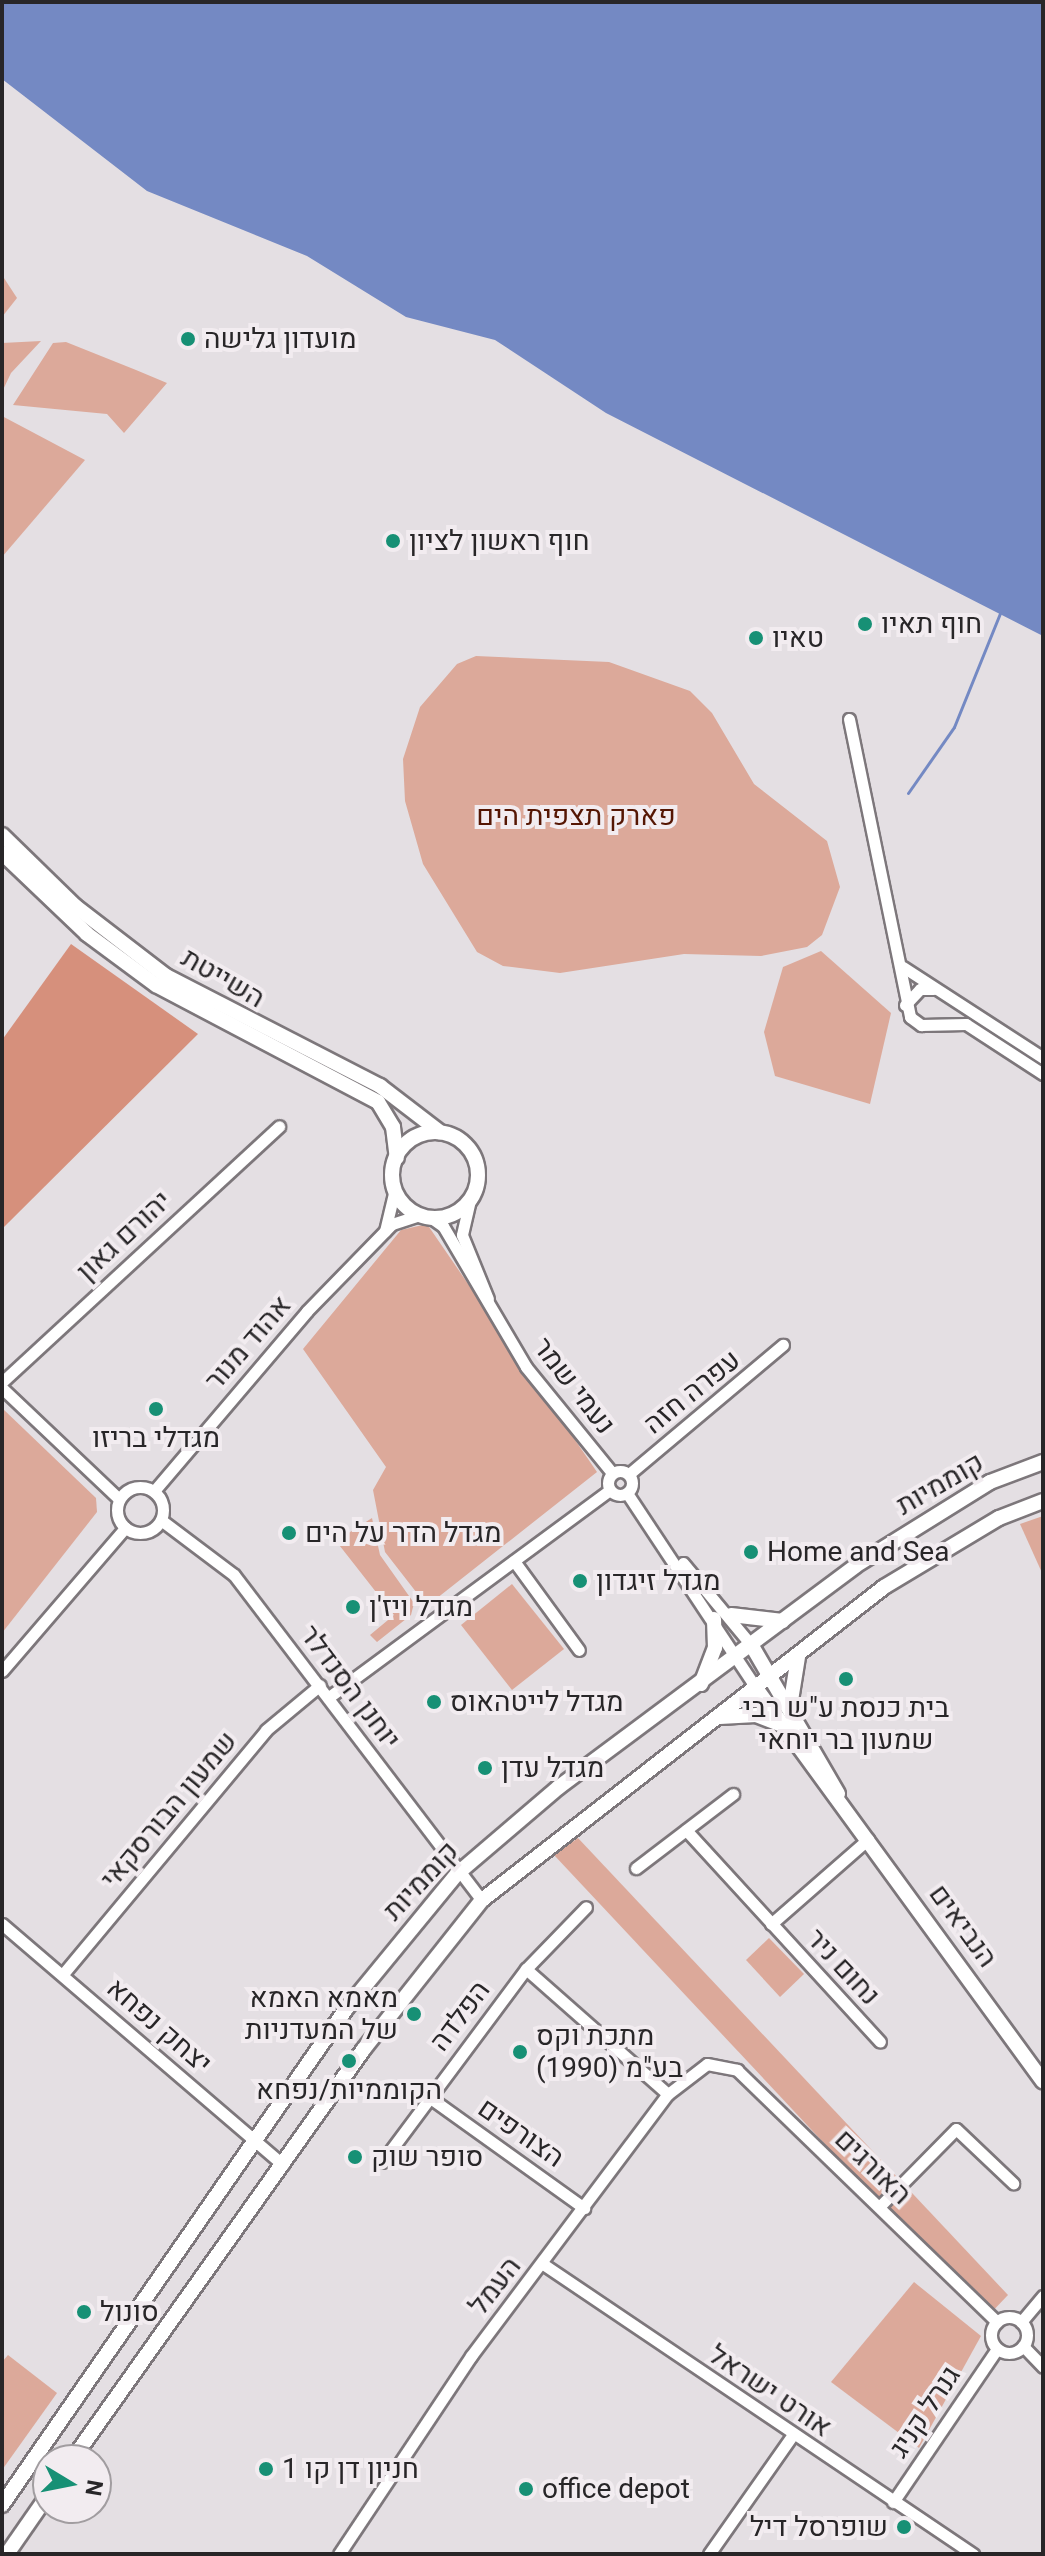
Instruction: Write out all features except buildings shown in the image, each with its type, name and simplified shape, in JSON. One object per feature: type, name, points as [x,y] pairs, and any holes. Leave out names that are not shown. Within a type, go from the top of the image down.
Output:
[{"type":"main road","name":"השייטת","points":[[2,835],[75,906],[166,976],[380,1086],[440,1132]]},
{"type":"main road","name":"השייטת","points":[[2,853],[87,934],[156,985],[378,1102],[393,1127],[397,1158]]},
{"type":"main road","points":[[440,1132],[461,1140],[476,1162],[470,1200],[452,1214],[425,1216],[395,1189],[397,1158],[416,1136],[440,1132]]},
{"type":"main road","name":"קוממיות","points":[[2,2505],[346,2009],[457,1874],[559,1787],[736,1659],[855,1566],[990,1482],[1043,1462]]},
{"type":"main road","name":"קוממיות","points":[[83,2444],[392,2011],[482,1900],[884,1587],[999,1518],[1043,1501]]},
{"type":"main road","points":[[731,1615],[784,1621]]},
{"type":"main road","points":[[700,1685],[715,1648],[714,1619]]},
{"type":"main road","name":"הנביאים","points":[[752,1646],[790,1707],[841,1802]]},
{"type":"main road","points":[[790,1707],[799,1654]]},
{"type":"main road","name":"הנביאים","points":[[756,1688],[779,1724],[841,1802],[1043,2081]]},
{"type":"main road","points":[[720,1717],[756,1715],[779,1724]]},
{"type":"main road","points":[[7,2554],[32,2518]]},
{"type":"street","points":[[849,719],[864,816],[903,967],[905,1005],[921,1025],[966,1024],[1043,1074]]},
{"type":"street","points":[[903,967],[1043,1058]]},
{"type":"street","points":[[905,1005],[920,989],[937,989]]},
{"type":"street","name":"יהורם גאון","points":[[2,1382],[279,1126]]},
{"type":"street","name":"אהוד מנור","points":[[384,1232],[395,1189]]},
{"type":"street","name":"נעמי שמר","points":[[470,1200],[462,1235],[499,1326]]},
{"type":"street","name":"נעמי שמר","points":[[425,1216],[443,1226],[499,1326],[612,1473]]},
{"type":"street","name":"אהוד מנור","points":[[154,1491],[384,1232],[425,1216]]},
{"type":"street","name":"עפרה חזה","points":[[629,1474],[783,1345]]},
{"type":"street","points":[[2,1388],[119,1499],[125,1528]]},
{"type":"street","points":[[610,1490],[612,1473],[629,1474],[627,1493],[714,1619],[756,1688]]},
{"type":"street","points":[[119,1499],[132,1488],[154,1491],[161,1520],[148,1532],[125,1528]]},
{"type":"street","points":[[329,1697],[610,1490],[627,1493]]},
{"type":"street","name":"יוחנן הסנדלר","points":[[161,1520],[234,1575],[329,1697],[457,1874],[482,1900]]},
{"type":"street","points":[[2,1671],[125,1528]]},
{"type":"street","points":[[659,1537],[731,1615],[752,1646]]},
{"type":"street","points":[[514,1561],[579,1650]]},
{"type":"street","name":"שמעון הבורסקאי","points":[[63,1974],[266,1730],[320,1685]]},
{"type":"street","points":[[636,1868],[733,1794]]},
{"type":"street","name":"נחום ניר","points":[[686,1830],[880,2042]]},
{"type":"street","name":"נחום ניר","points":[[771,1924],[868,1839]]},
{"type":"street","name":"הפלדה","points":[[382,2162],[526,1969],[586,1907]]},
{"type":"street","name":"יצחק נפחא","points":[[2,1924],[283,2165]]},
{"type":"street","points":[[526,1969],[668,2094]]},
{"type":"street","name":"העמל","points":[[339,2554],[443,2396],[668,2094],[707,2064]]},
{"type":"street","name":"האורגים","points":[[707,2064],[737,2070],[997,2322]]},
{"type":"street","name":"הצורפים","points":[[429,2097],[584,2208]]},
{"type":"street","points":[[880,2206],[956,2129],[1013,2183]]},
{"type":"street","name":"אורט ישראל","points":[[543,2264],[792,2436],[973,2554]]},
{"type":"street","points":[[1043,2296],[1021,2322],[1023,2346],[1043,2367]]},
{"type":"street","points":[[1021,2322],[997,2322],[991,2335],[997,2349],[1011,2353],[1023,2346]]},
{"type":"street","name":"גנרל קניג","points":[[893,2502],[997,2349]]},
{"type":"street","points":[[709,2554],[792,2436]]},
{"type":"green space","points":[[2,275],[17,298],[2,317]]},
{"type":"green space","points":[[41,341],[11,373],[2,392],[2,343]]},
{"type":"green space","points":[[66,342],[167,383],[124,433],[107,414],[13,405],[53,343]]},
{"type":"green space","points":[[2,416],[85,460],[2,557]]},
{"type":"green space","name":"פארק תצפית הים","points":[[476,656],[609,662],[690,691],[712,713],[754,784],[827,841],[840,887],[822,935],[807,947],[761,956],[684,954],[560,973],[503,966],[477,952],[423,864],[405,801],[403,759],[420,707],[457,664]]},
{"type":"green space","points":[[821,951],[891,1013],[870,1104],[775,1076],[764,1032],[783,967]]},
{"type":"green space","points":[[427,1224],[597,1472],[427,1606],[385,1552],[373,1490],[386,1467],[303,1349],[401,1230]]},
{"type":"green space","points":[[2,1408],[96,1498],[97,1512],[2,1633]]},
{"type":"green space","points":[[1043,1516],[1043,1575],[1020,1524]]},
{"type":"green space","points":[[372,1518],[380,1555],[414,1603],[411,1615],[377,1642],[370,1635],[394,1615],[336,1541]]},
{"type":"green space","points":[[512,1584],[564,1649],[512,1690],[461,1625]]},
{"type":"green space","points":[[578,1838],[1008,2295],[987,2317],[554,1855]]},
{"type":"green space","points":[[769,1938],[804,1974],[780,1997],[746,1960]]},
{"type":"green space","points":[[914,2282],[981,2336],[919,2448],[831,2382]]},
{"type":"green space","points":[[8,2355],[57,2393],[2,2470],[2,2362]]},
{"type":"shaded area","points":[[71,944],[198,1034],[2,1229],[2,1040]]},
{"type":"water","points":[[2,2],[1043,2],[1043,636],[606,413],[495,340],[406,317],[307,256],[147,191],[2,79]]},
{"type":"waterway","points":[[908,793],[954,727],[1000,613]]},
{"type":"place","name":"מועדון גלישה","points":[[188,339]]},
{"type":"place","name":"חוף ראשון לציון","points":[[393,541]]},
{"type":"place","name":"חוף תאיו","points":[[865,624]]},
{"type":"place","name":"טאיו","points":[[756,638]]},
{"type":"place","name":"מגדלי בריזו","points":[[156,1409]]},
{"type":"place","name":"מגדל הדר על הים","points":[[289,1533]]},
{"type":"place","name":"Home and Sea","points":[[751,1552]]},
{"type":"place","name":"מגדל זיגדון","points":[[580,1581]]},
{"type":"place","name":"מגדל ויז'ן","points":[[353,1607]]},
{"type":"place","name":"בית כנסת ע\"ש רבי שמעון בר יוחאי","points":[[846,1679]]},
{"type":"place","name":"מגדל לייטהאוס","points":[[434,1702]]},
{"type":"place","name":"מגדל עדן","points":[[485,1768]]},
{"type":"place","name":"מאמא האמא של המעדניות","points":[[414,2014]]},
{"type":"place","name":"מתכת וקס (1990) בע\"מ","points":[[520,2052]]},
{"type":"place","name":"הקוממיות/נפחא","points":[[349,2061]]},
{"type":"place","name":"סופר שוק","points":[[355,2157]]},
{"type":"place","name":"סונול","points":[[84,2312]]},
{"type":"place","name":"חניון דן קו 1","points":[[266,2469]]},
{"type":"place","name":"office depot","points":[[526,2489]]},
{"type":"place","name":"שופרסל דיל","points":[[904,2527]]}]
